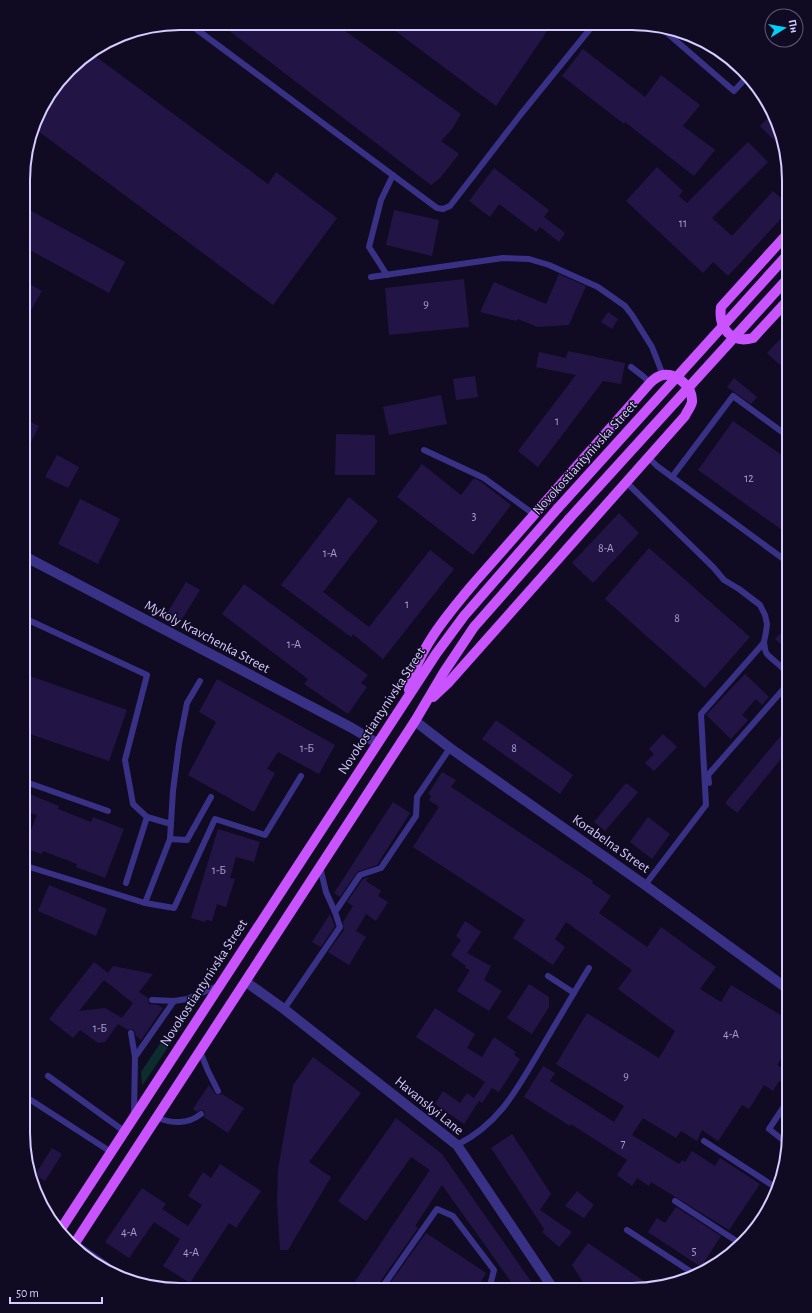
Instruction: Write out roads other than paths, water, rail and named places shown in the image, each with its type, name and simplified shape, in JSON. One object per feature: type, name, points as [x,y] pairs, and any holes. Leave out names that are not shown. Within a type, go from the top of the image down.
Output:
[{"type":"main road","points":[[782,240],[721,307],[720,314],[724,328],[733,336],[746,340],[753,338],[782,307]]},
{"type":"main road","name":"Novokostiantynivska Street","points":[[63,1226],[377,743],[436,654],[464,616],[558,508],[782,261]]},
{"type":"main road","name":"Novokostiantynivska Street","points":[[74,1239],[157,1118],[246,982],[426,704],[451,660],[474,627],[569,519],[782,285]]},
{"type":"main road","points":[[408,696],[411,678],[424,652],[453,608],[650,383],[656,377],[663,375],[674,377],[688,387],[691,392],[692,402],[685,416],[449,682],[426,704]]},
{"type":"street","name":"Mykoly Kravchenka Street","points":[[30,559],[352,728],[377,743]]},
{"type":"street","name":"Korabelna Street","points":[[415,721],[450,748],[782,985]]},
{"type":"street","name":"Havanskyi Lane","points":[[246,982],[284,1009],[457,1145],[549,1283]]},
{"type":"lane","points":[[197,30],[437,208],[446,209],[589,30]]},
{"type":"lane","points":[[669,35],[734,91],[744,80]]},
{"type":"lane","points":[[387,275],[369,247],[381,200],[393,176]]},
{"type":"lane","points":[[371,277],[503,258],[529,259],[549,265],[598,286],[625,306],[635,319],[652,347],[663,375]]},
{"type":"lane","points":[[631,366],[644,376],[650,383]]},
{"type":"lane","points":[[672,477],[733,396],[782,432]]},
{"type":"lane","points":[[424,450],[484,478],[535,515]]},
{"type":"lane","points":[[648,457],[672,477],[782,558]]},
{"type":"lane","points":[[626,482],[713,567],[724,580],[739,588],[760,605],[765,615],[767,624],[764,642],[765,650],[782,667]]},
{"type":"lane","points":[[30,621],[147,675],[125,760],[132,804],[147,817],[171,824]]},
{"type":"lane","points":[[706,806],[701,714],[764,642]]},
{"type":"lane","points":[[145,903],[170,839],[174,783],[179,744],[187,703],[200,681]]},
{"type":"lane","points":[[645,886],[710,802],[708,775],[782,691]]},
{"type":"lane","points":[[335,912],[360,875],[381,868],[416,816],[417,797],[450,748]]},
{"type":"lane","points":[[30,867],[145,903],[174,908],[215,819],[265,835],[301,776]]},
{"type":"lane","points":[[30,783],[108,811]]},
{"type":"lane","points":[[170,839],[187,840],[211,797]]},
{"type":"lane","points":[[126,883],[147,817]]},
{"type":"lane","points":[[284,1009],[340,927],[326,892],[320,867]]},
{"type":"lane","points":[[457,1145],[472,1138],[489,1124],[509,1102],[589,968]]},
{"type":"lane","points":[[548,976],[574,993]]},
{"type":"lane","points":[[152,1000],[174,1001],[187,999],[219,986]]},
{"type":"lane","points":[[135,1057],[174,1001]]},
{"type":"lane","points":[[131,1033],[135,1057],[134,1117]]},
{"type":"lane","points":[[200,1051],[218,1091]]},
{"type":"lane","points":[[48,1076],[124,1132]]},
{"type":"lane","points":[[30,1100],[111,1152]]},
{"type":"lane","points":[[782,1110],[769,1129],[782,1139]]},
{"type":"lane","points":[[157,1118],[172,1123],[193,1120],[201,1114]]},
{"type":"lane","points":[[704,1141],[773,1185]]},
{"type":"lane","points":[[675,1201],[736,1241]]},
{"type":"lane","points":[[385,1283],[437,1209],[453,1216],[494,1270],[491,1283]]},
{"type":"lane","points":[[627,1230],[690,1271]]}]
